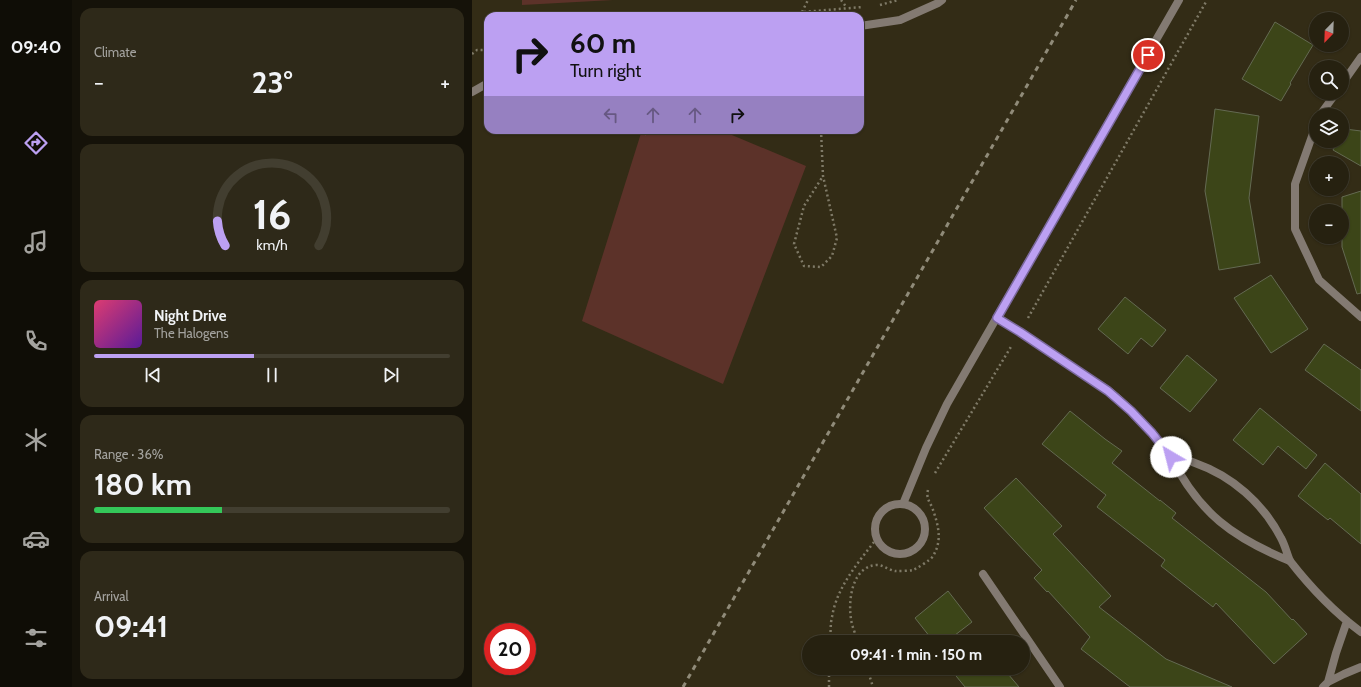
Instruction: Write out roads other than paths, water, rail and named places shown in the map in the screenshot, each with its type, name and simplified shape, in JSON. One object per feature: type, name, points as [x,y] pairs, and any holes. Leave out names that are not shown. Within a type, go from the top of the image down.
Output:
[{"type":"street","points":[[864,25],[900,20],[942,0]]},
{"type":"street","points":[[903,504],[926,448],[947,404],[1179,0]]},
{"type":"street","points":[[1349,74],[1361,57]]},
{"type":"street","points":[[472,92],[484,85]]},
{"type":"street","points":[[1309,145],[1295,184],[1295,228],[1319,280],[1361,317]]},
{"type":"street","points":[[997,318],[1108,391],[1131,411],[1152,433],[1171,457],[1189,489],[1213,517],[1242,539],[1258,548],[1290,561]]},
{"type":"street","points":[[1171,457],[1194,463],[1216,472],[1254,500],[1270,518],[1282,539],[1290,561],[1308,585],[1361,632]]},
{"type":"street","points":[[894,504],[903,504],[912,507],[920,514],[924,523],[925,534],[920,544],[912,550],[902,554],[892,552],[883,547],[877,538],[875,530],[876,522],[880,514],[886,508],[894,504]]},
{"type":"street","points":[[983,574],[1060,687]]},
{"type":"street","points":[[1326,684],[1347,621]]},
{"type":"street","points":[[1326,684],[1361,667]]},
{"type":"railway","points":[[683,687],[1076,0]]}]
